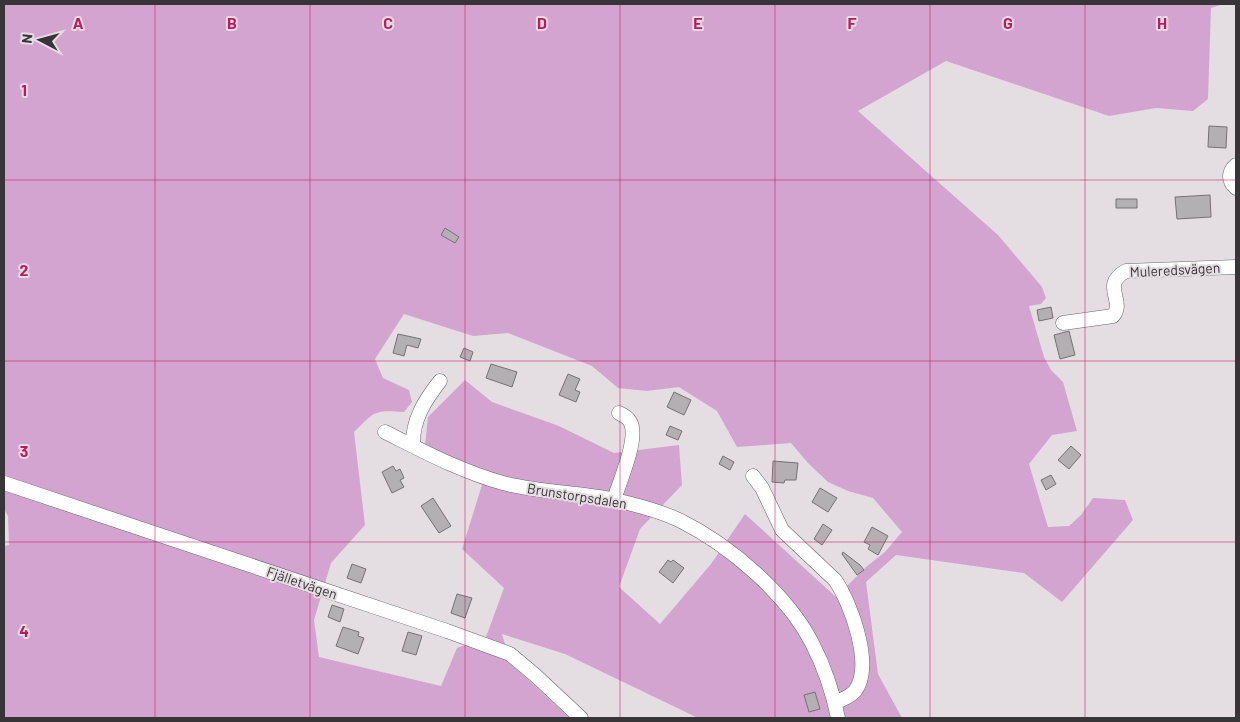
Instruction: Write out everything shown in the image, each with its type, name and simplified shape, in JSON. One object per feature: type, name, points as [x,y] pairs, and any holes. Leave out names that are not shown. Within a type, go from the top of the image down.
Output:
[{"type":"street","points":[[1236,165],[1231,170],[1230,175],[1232,184],[1236,188]]},
{"type":"street","name":"Muleredsvägen","points":[[1063,323],[1113,316],[1117,306],[1113,288],[1114,281],[1126,271],[1236,267]]},
{"type":"street","points":[[413,446],[414,426],[426,399],[440,381]]},
{"type":"street","points":[[614,500],[633,442],[634,432],[630,421],[620,413]]},
{"type":"street","name":"Brunstorpsdalen","points":[[385,432],[441,460],[490,479],[506,484],[614,500],[680,521],[716,542],[761,577],[785,603],[804,629],[813,644],[835,703],[838,718]]},
{"type":"street","points":[[753,476],[762,488],[782,530],[836,580],[848,604],[858,637],[863,670],[856,690],[850,696],[835,703]]},
{"type":"street","name":"Fjälletvägen","points":[[4,482],[436,627],[510,654],[581,718]]},
{"type":"shaded area","points":[[4,4],[1224,4],[1211,8],[1208,99],[1193,111],[1156,108],[1109,116],[946,61],[858,111],[998,235],[1042,287],[1046,298],[1041,304],[1029,306],[1044,357],[1051,370],[1063,382],[1077,431],[1052,435],[1029,464],[1048,527],[1069,526],[1081,515],[1093,498],[1125,500],[1133,520],[1062,602],[1024,573],[896,555],[866,582],[878,674],[902,718],[698,718],[565,654],[502,634],[511,664],[570,718],[4,718],[4,546],[9,545],[8,516],[4,509]],"holes":[[[404,314],[473,336],[508,333],[592,366],[618,388],[647,391],[679,387],[717,411],[737,447],[791,443],[828,482],[848,491],[873,498],[902,532],[885,552],[866,567],[836,597],[745,514],[711,564],[660,624],[619,587],[640,529],[682,485],[679,445],[614,453],[559,426],[492,402],[465,380],[428,417],[424,455],[482,485],[462,549],[504,588],[486,637],[457,648],[441,686],[319,657],[314,620],[331,563],[365,525],[354,432],[376,413],[386,411],[404,412],[412,402],[409,390],[383,378],[375,359]]]},
{"type":"building","points":[[1209,126],[1227,127],[1226,148],[1208,147]]},
{"type":"building","points":[[1210,195],[1211,217],[1177,219],[1175,197]]},
{"type":"building","points":[[1116,199],[1137,199],[1137,208],[1116,208]]},
{"type":"building","points":[[445,228],[459,237],[455,243],[441,235]]},
{"type":"building","points":[[1051,307],[1053,318],[1039,321],[1037,310]]},
{"type":"building","points":[[1069,331],[1075,355],[1060,359],[1054,335]]},
{"type":"building","points":[[398,334],[421,339],[418,348],[407,345],[404,356],[393,353]]},
{"type":"building","points":[[464,348],[473,352],[470,361],[460,357]]},
{"type":"building","points":[[491,364],[517,372],[512,387],[486,378]]},
{"type":"building","points":[[568,374],[580,379],[575,390],[580,392],[576,402],[559,395]]},
{"type":"building","points":[[674,392],[691,400],[684,415],[667,407]]},
{"type":"building","points":[[670,426],[682,431],[678,440],[666,435]]},
{"type":"building","points":[[1071,446],[1081,455],[1069,469],[1058,460]]},
{"type":"building","points":[[723,456],[734,462],[730,470],[719,464]]},
{"type":"building","points":[[773,461],[798,463],[796,480],[785,480],[784,483],[772,482]]},
{"type":"building","points":[[393,466],[396,471],[400,469],[404,478],[400,480],[404,487],[392,493],[382,472]]},
{"type":"building","points":[[1051,475],[1056,484],[1046,490],[1041,480]]},
{"type":"building","points":[[820,488],[837,498],[828,512],[812,502]]},
{"type":"building","points":[[433,498],[451,526],[439,533],[421,506]]},
{"type":"building","points":[[823,524],[832,530],[822,545],[814,539]]},
{"type":"building","points":[[872,527],[888,536],[878,555],[868,549],[870,545],[864,542]]},
{"type":"building","points":[[843,552],[864,570],[857,575],[842,554]]},
{"type":"building","points":[[668,560],[671,562],[673,560],[684,568],[673,583],[659,572]]},
{"type":"building","points":[[352,564],[366,569],[361,583],[347,578]]},
{"type":"building","points":[[457,594],[472,598],[465,618],[451,613]]},
{"type":"building","points":[[332,605],[344,609],[340,622],[328,617]]},
{"type":"building","points":[[343,627],[359,632],[358,636],[364,638],[358,654],[336,646]]},
{"type":"building","points":[[408,632],[422,636],[416,655],[402,651]]},
{"type":"building","points":[[815,692],[820,709],[809,712],[804,695]]}]
